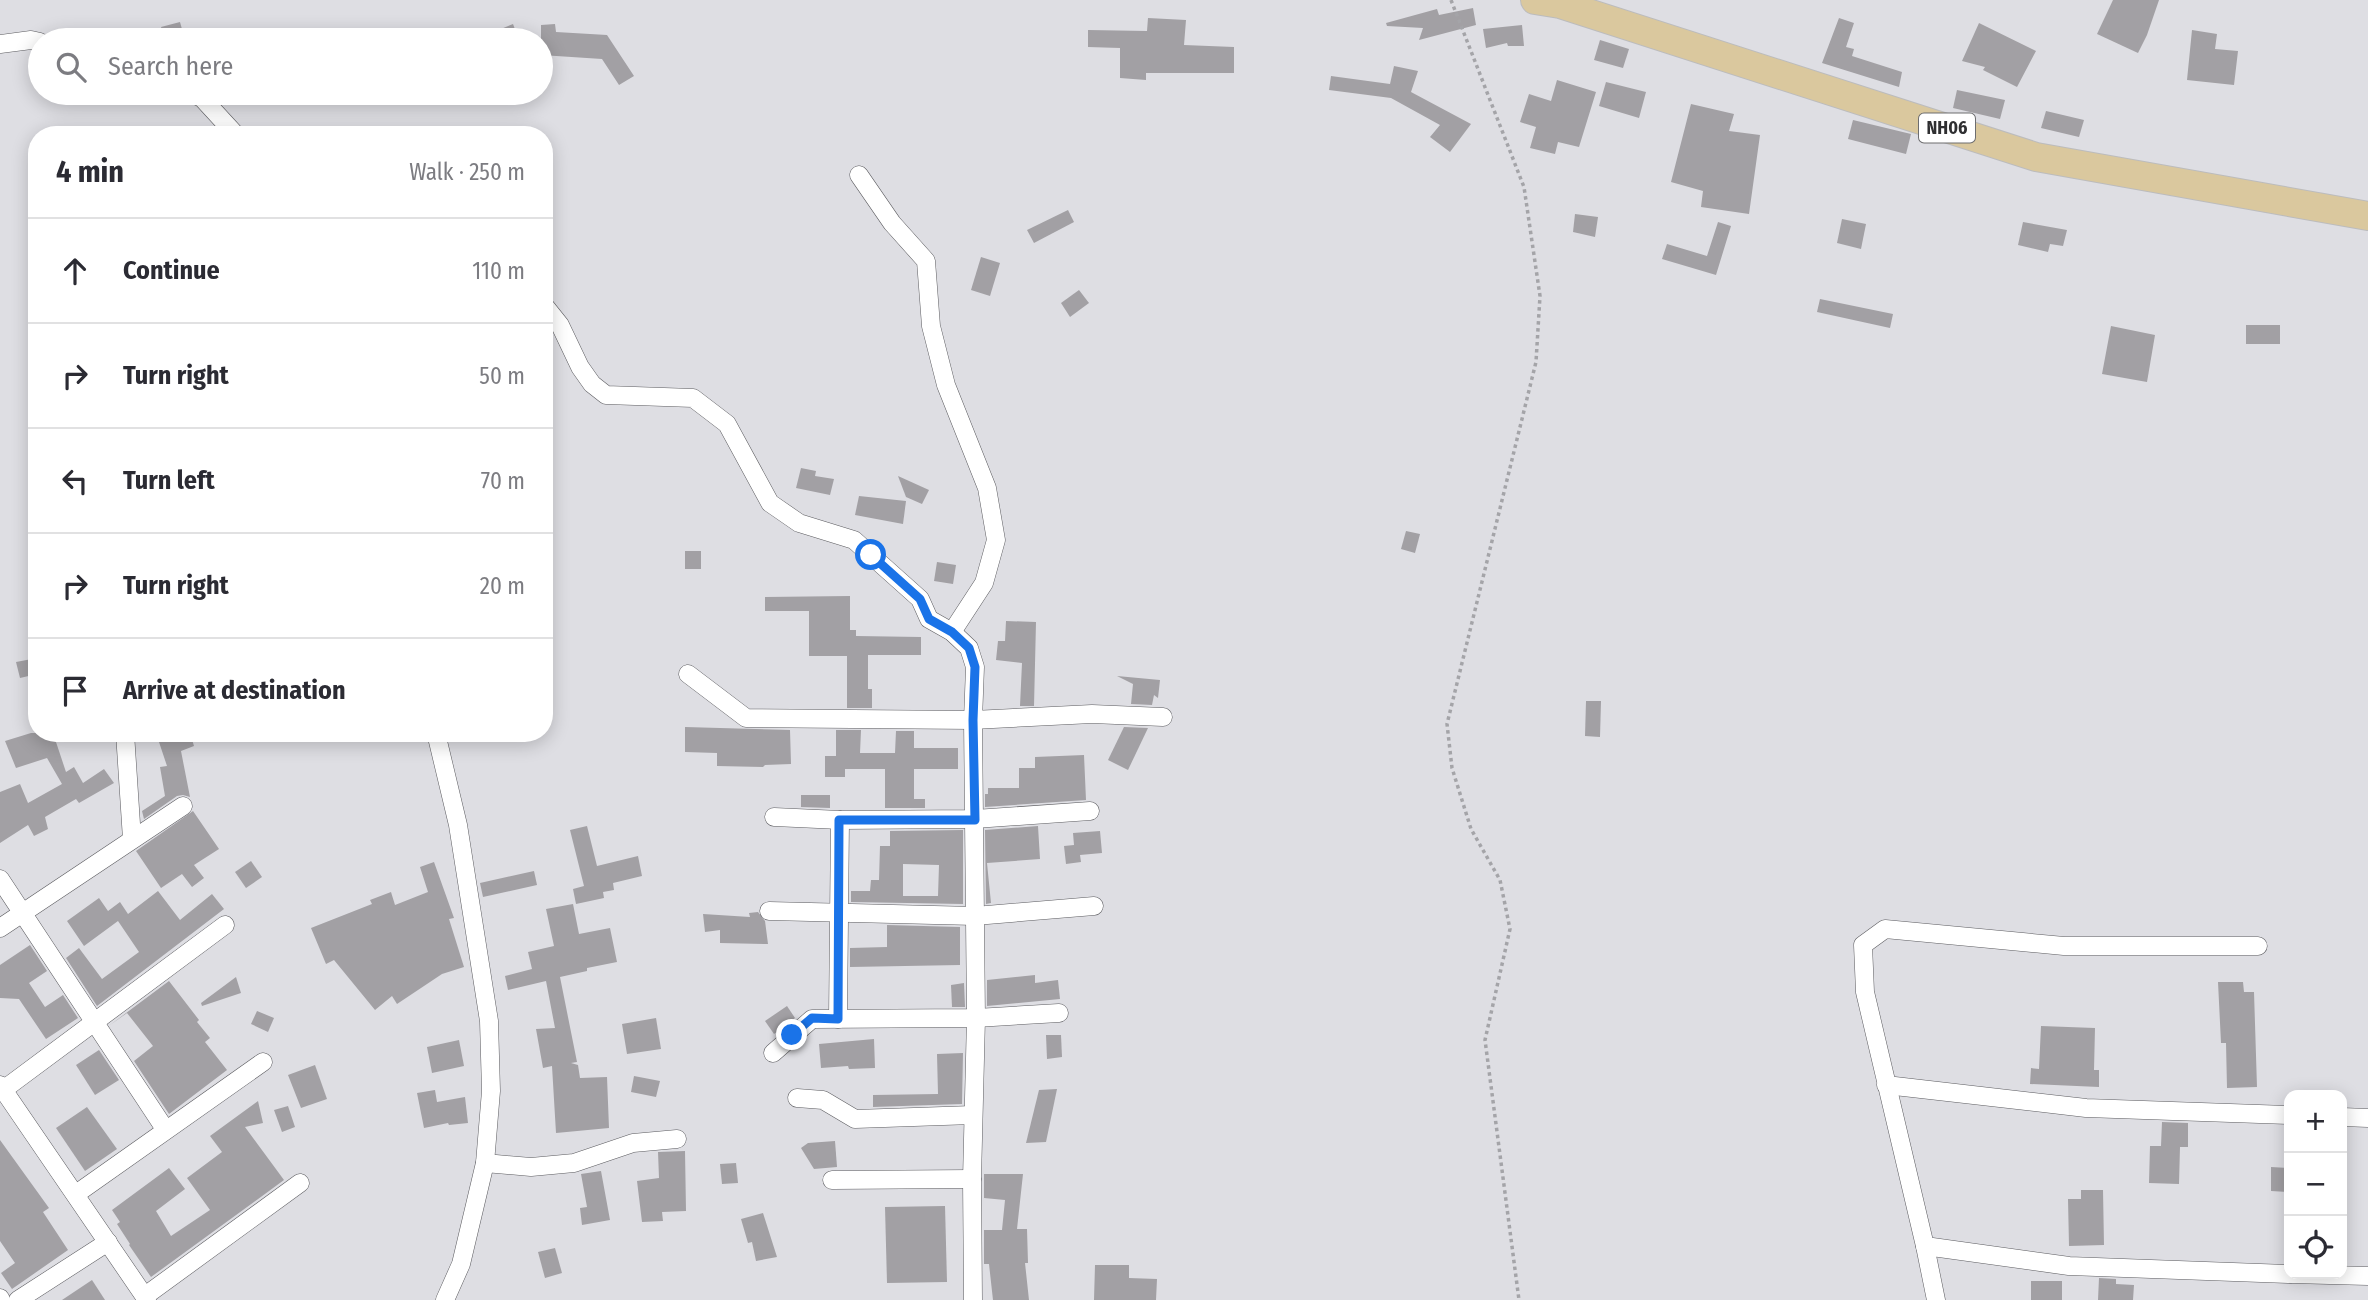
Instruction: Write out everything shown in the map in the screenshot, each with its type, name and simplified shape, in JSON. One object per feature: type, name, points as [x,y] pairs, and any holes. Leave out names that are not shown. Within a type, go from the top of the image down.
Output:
[{"type":"main road","name":"NH06","points":[[1535,0],[1560,4],[2036,157],[2368,216]]},
{"type":"street","points":[[0,44],[28,40]]},
{"type":"street","points":[[208,105],[228,126]]},
{"type":"street","points":[[859,175],[892,223],[926,261],[931,326],[946,386],[987,488],[996,540],[984,583],[952,632]]},
{"type":"street","points":[[553,316],[592,384],[606,394],[694,398],[727,424],[770,503],[799,523],[854,540],[920,599],[929,619],[952,632],[969,648],[975,667],[973,720],[976,1018],[972,1179],[973,1300]]},
{"type":"street","points":[[688,674],[746,718],[973,720],[1092,714],[1163,718]]},
{"type":"street","points":[[126,742],[132,839]]},
{"type":"street","points":[[438,742],[458,825],[489,1021],[491,1091],[485,1163],[461,1264],[445,1300]]},
{"type":"street","points":[[0,928],[183,806]]},
{"type":"street","points":[[774,817],[975,820],[1090,811]]},
{"type":"street","points":[[838,1019],[839,820]]},
{"type":"street","points":[[0,879],[165,1129]]},
{"type":"street","points":[[769,911],[975,916],[1094,906]]},
{"type":"street","points":[[225,925],[96,1023],[2,1087],[146,1298],[300,1183]]},
{"type":"street","points":[[1936,1300],[1865,992],[1863,945],[1885,929],[2064,946],[2258,946]]},
{"type":"street","points":[[773,1053],[812,1018],[976,1018],[1059,1013]]},
{"type":"street","points":[[76,1194],[263,1062]]},
{"type":"street","points":[[1886,1085],[2087,1108],[2284,1115]]},
{"type":"street","points":[[797,1098],[823,1100],[855,1119],[973,1115]]},
{"type":"street","points":[[2347,1117],[2368,1118]]},
{"type":"street","points":[[485,1163],[531,1167],[574,1163],[633,1143],[677,1139]]},
{"type":"street","points":[[832,1180],[972,1179]]},
{"type":"street","points":[[23,1299],[108,1242]]},
{"type":"street","points":[[1925,1245],[2070,1266],[2284,1274]]},
{"type":"street","points":[[2347,1275],[2368,1276]]},
{"type":"path","points":[[1451,0],[1524,187],[1540,296],[1536,362],[1447,724],[1452,768],[1471,829],[1500,880],[1510,929],[1485,1040],[1519,1300]]},
{"type":"building","points":[[2113,0],[2159,0],[2138,53],[2097,34]]},
{"type":"building","points":[[1473,8],[1476,25],[1419,40],[1423,28],[1387,26],[1386,23],[1437,9],[1439,15]]},
{"type":"building","points":[[1148,18],[1186,20],[1184,45],[1234,47],[1234,73],[1146,73],[1146,80],[1120,78],[1120,48],[1088,47],[1088,30],[1147,31]]},
{"type":"building","points":[[1839,18],[1854,23],[1846,47],[1854,49],[1852,56],[1902,72],[1899,87],[1822,63]]},
{"type":"building","points":[[180,22],[182,28],[161,28]]},
{"type":"building","points":[[1979,23],[2036,51],[2017,87],[1983,70],[1985,67],[1962,61]]},
{"type":"building","points":[[555,24],[556,32],[607,35],[634,76],[619,85],[602,59],[553,56],[553,28],[541,28],[541,25]]},
{"type":"building","points":[[1522,25],[1524,46],[1508,46],[1507,43],[1486,48],[1483,29]]},
{"type":"building","points":[[2192,30],[2217,34],[2215,49],[2238,51],[2234,85],[2187,80]]},
{"type":"building","points":[[1600,40],[1629,49],[1623,68],[1594,60]]},
{"type":"building","points":[[1394,66],[1418,71],[1411,92],[1471,124],[1450,152],[1430,137],[1440,125],[1391,98],[1329,90],[1331,76],[1390,84]]},
{"type":"building","points":[[1557,80],[1596,92],[1579,147],[1558,142],[1555,154],[1530,148],[1536,127],[1520,122],[1529,94],[1551,101]]},
{"type":"building","points":[[1606,82],[1646,92],[1639,118],[1599,106]]},
{"type":"building","points":[[1957,90],[2005,100],[2000,119],[1953,108]]},
{"type":"building","points":[[1691,104],[1734,114],[1729,131],[1760,135],[1749,214],[1701,207],[1703,191],[1671,182]]},
{"type":"building","points":[[2046,111],[2084,120],[2079,137],[2041,128]]},
{"type":"building","points":[[1853,120],[1911,134],[1906,154],[1848,139]]},
{"type":"building","points":[[1068,210],[1074,222],[1034,243],[1027,230]]},
{"type":"building","points":[[1575,214],[1598,217],[1595,237],[1573,232]]},
{"type":"building","points":[[1842,219],[1866,224],[1861,249],[1837,243]]},
{"type":"building","points":[[1718,222],[1731,226],[1716,275],[1662,259],[1667,244],[1707,256]]},
{"type":"building","points":[[2023,222],[2067,230],[2063,246],[2050,244],[2048,252],[2018,245]]},
{"type":"building","points":[[981,257],[1000,263],[990,296],[971,290]]},
{"type":"building","points":[[1079,290],[1089,303],[1070,317],[1061,303]]},
{"type":"building","points":[[1820,299],[1893,314],[1890,328],[1817,312]]},
{"type":"building","points":[[2246,325],[2280,325],[2280,344],[2246,344]]},
{"type":"building","points":[[2111,326],[2155,335],[2147,382],[2102,374]]},
{"type":"building","points":[[801,468],[816,471],[815,476],[834,479],[830,495],[796,488]]},
{"type":"building","points":[[898,476],[929,490],[922,504],[906,497]]},
{"type":"building","points":[[859,496],[906,501],[903,524],[855,515]]},
{"type":"building","points":[[1406,531],[1420,534],[1415,553],[1401,549]]},
{"type":"building","points":[[685,551],[701,551],[701,569],[685,569]]},
{"type":"building","points":[[937,562],[956,565],[953,584],[934,581]]},
{"type":"building","points":[[850,596],[850,630],[856,630],[856,636],[921,637],[921,655],[868,655],[868,689],[872,689],[872,708],[847,708],[847,656],[809,656],[809,611],[765,611],[765,597]]},
{"type":"building","points":[[1006,621],[1036,622],[1034,706],[1020,706],[1022,663],[996,660],[998,641],[1005,641]]},
{"type":"building","points":[[28,660],[28,676],[20,678],[16,662]]},
{"type":"building","points":[[1117,676],[1160,680],[1158,698],[1154,695],[1152,705],[1131,704],[1133,684]]},
{"type":"building","points":[[1586,701],[1601,701],[1600,737],[1585,736]]},
{"type":"building","points":[[685,727],[790,730],[791,764],[763,767],[717,766],[717,753],[685,752]]},
{"type":"building","points":[[1124,727],[1148,728],[1128,770],[1108,760]]},
{"type":"building","points":[[836,730],[861,730],[860,753],[895,753],[896,731],[914,731],[914,748],[958,748],[958,769],[914,769],[914,799],[925,799],[925,808],[885,808],[885,769],[845,769],[845,777],[825,777],[825,756],[836,756]]},
{"type":"building","points":[[28,734],[28,742],[56,742],[66,772],[74,767],[83,783],[104,769],[114,783],[79,803],[76,799],[45,817],[48,829],[34,836],[28,825],[0,843],[0,792],[20,784],[28,803],[62,784],[47,758],[16,768],[5,741]]},
{"type":"building","points":[[159,742],[193,742],[194,746],[181,751],[190,797],[177,796],[144,819],[142,811],[165,796],[160,767],[167,766]]},
{"type":"building","points":[[1084,755],[1086,800],[985,807],[988,788],[1019,788],[1019,768],[1035,768],[1035,757]]},
{"type":"building","points":[[801,795],[830,795],[830,808],[801,807]]},
{"type":"building","points":[[193,811],[219,849],[194,865],[204,878],[192,887],[182,874],[161,888],[136,851]]},
{"type":"building","points":[[587,826],[597,866],[638,856],[642,876],[613,883],[614,890],[603,892],[604,898],[576,904],[573,889],[584,886],[570,830]]},
{"type":"building","points":[[1038,826],[1040,859],[987,863],[991,903],[986,904],[985,830]]},
{"type":"building","points":[[963,830],[963,904],[851,902],[851,891],[870,891],[871,880],[879,880],[880,846],[890,846],[890,831]],"holes":[[[903,864],[939,865],[938,896],[903,896]]]},
{"type":"building","points":[[1100,831],[1102,853],[1080,855],[1081,862],[1066,864],[1064,846],[1074,845],[1073,833]]},
{"type":"building","points":[[251,861],[262,877],[246,888],[235,872]]},
{"type":"building","points":[[434,862],[454,918],[449,919],[464,967],[442,974],[397,1004],[392,996],[375,1010],[334,960],[326,964],[311,928],[372,904],[370,900],[391,892],[395,905],[428,892],[420,867]]},
{"type":"building","points":[[534,871],[537,885],[483,897],[480,883]]},
{"type":"building","points":[[158,891],[180,920],[212,894],[224,909],[97,1006],[66,958],[79,948],[102,979],[139,952],[118,921],[84,946],[67,921],[99,898],[108,911],[120,902],[128,914]]},
{"type":"building","points":[[573,904],[579,934],[610,928],[617,962],[560,977],[577,1062],[571,1063],[578,1065],[580,1078],[607,1077],[609,1128],[556,1133],[552,1066],[543,1068],[536,1029],[555,1028],[546,981],[508,990],[505,976],[532,969],[528,952],[554,946],[546,909]]},
{"type":"building","points":[[758,912],[765,921],[768,944],[720,943],[720,930],[705,932],[703,914],[750,917],[749,913]]},
{"type":"building","points":[[887,925],[960,927],[960,965],[850,967],[850,948],[887,947]]},
{"type":"building","points":[[30,945],[47,971],[29,983],[45,1007],[63,995],[78,1018],[46,1039],[19,999],[0,998],[0,965]]},
{"type":"building","points":[[1035,975],[1035,983],[1058,980],[1060,999],[987,1006],[987,980]]},
{"type":"building","points":[[236,977],[241,993],[202,1006],[201,1003]]},
{"type":"building","points":[[169,981],[199,1020],[197,1022],[210,1038],[205,1042],[227,1070],[169,1114],[134,1061],[153,1046],[127,1013],[110,1025]]},
{"type":"building","points":[[2218,982],[2243,982],[2244,992],[2254,992],[2257,1087],[2227,1088],[2226,1043],[2221,1043]]},
{"type":"building","points":[[964,983],[965,1007],[952,1007],[951,985]]},
{"type":"building","points":[[787,1006],[795,1018],[774,1034],[765,1021]]},
{"type":"building","points":[[257,1011],[274,1018],[268,1032],[251,1024]]},
{"type":"building","points":[[656,1018],[661,1049],[627,1054],[622,1024]]},
{"type":"building","points":[[2041,1026],[2095,1028],[2094,1070],[2099,1070],[2099,1087],[2030,1084],[2031,1068],[2039,1069]]},
{"type":"building","points":[[1046,1035],[1061,1035],[1062,1057],[1047,1059]]},
{"type":"building","points":[[874,1039],[875,1068],[821,1068],[819,1044]]},
{"type":"building","points":[[459,1040],[464,1066],[432,1073],[427,1047]]},
{"type":"building","points":[[99,1050],[119,1080],[95,1095],[76,1065]]},
{"type":"building","points":[[963,1053],[962,1104],[873,1107],[873,1095],[938,1094],[937,1054]]},
{"type":"building","points":[[315,1065],[327,1099],[301,1108],[288,1075]]},
{"type":"building","points":[[634,1076],[660,1081],[656,1097],[631,1092]]},
{"type":"building","points":[[1057,1089],[1046,1142],[1026,1143],[1039,1090]]},
{"type":"building","points":[[435,1090],[437,1102],[465,1097],[468,1123],[448,1123],[424,1128],[417,1093]]},
{"type":"building","points":[[258,1101],[263,1123],[245,1127],[284,1180],[151,1277],[129,1245],[112,1210],[169,1168],[185,1189],[156,1211],[171,1236],[210,1210],[187,1178],[222,1152],[210,1136]]},
{"type":"building","points":[[288,1106],[295,1127],[282,1132],[274,1110]]},
{"type":"building","points":[[87,1107],[117,1149],[85,1171],[56,1128]]},
{"type":"building","points":[[2162,1122],[2188,1123],[2188,1147],[2180,1147],[2179,1184],[2149,1183],[2150,1146],[2161,1146]]},
{"type":"building","points":[[0,1140],[49,1208],[43,1212],[68,1250],[12,1289],[1,1273],[15,1263],[0,1241]]},
{"type":"building","points":[[835,1141],[837,1167],[814,1169],[801,1148],[808,1143]]},
{"type":"building","points":[[685,1151],[686,1211],[662,1212],[663,1221],[642,1222],[637,1181],[659,1178],[658,1152]]},
{"type":"building","points":[[736,1163],[738,1183],[722,1184],[720,1164]]},
{"type":"building","points":[[2271,1167],[2284,1168],[2284,1192],[2271,1191]]},
{"type":"building","points":[[601,1171],[610,1220],[582,1225],[580,1208],[587,1207],[581,1174]]},
{"type":"building","points":[[984,1174],[1023,1174],[1017,1229],[1027,1229],[1028,1263],[1025,1263],[1029,1300],[993,1300],[989,1264],[984,1264],[984,1230],[1002,1230],[1005,1200],[984,1198]]},
{"type":"building","points":[[2081,1190],[2103,1190],[2104,1245],[2069,1246],[2068,1199],[2081,1199]]},
{"type":"building","points":[[945,1206],[947,1282],[887,1283],[885,1207]]},
{"type":"building","points":[[763,1213],[777,1257],[756,1261],[752,1242],[748,1243],[741,1219]]},
{"type":"building","points":[[555,1248],[562,1273],[545,1278],[538,1252]]},
{"type":"building","points":[[1095,1265],[1129,1265],[1129,1278],[1157,1279],[1156,1300],[1094,1300]]},
{"type":"building","points":[[2099,1278],[2116,1279],[2116,1284],[2134,1285],[2133,1300],[2098,1300]]},
{"type":"building","points":[[92,1280],[105,1300],[62,1300]]},
{"type":"building","points":[[2031,1281],[2062,1281],[2062,1300],[2031,1300]]},
{"type":"route","points":[[792,1035],[812,1018],[838,1019],[839,820],[975,820],[975,667],[969,648],[952,632],[929,619],[920,599],[871,555]]}]
